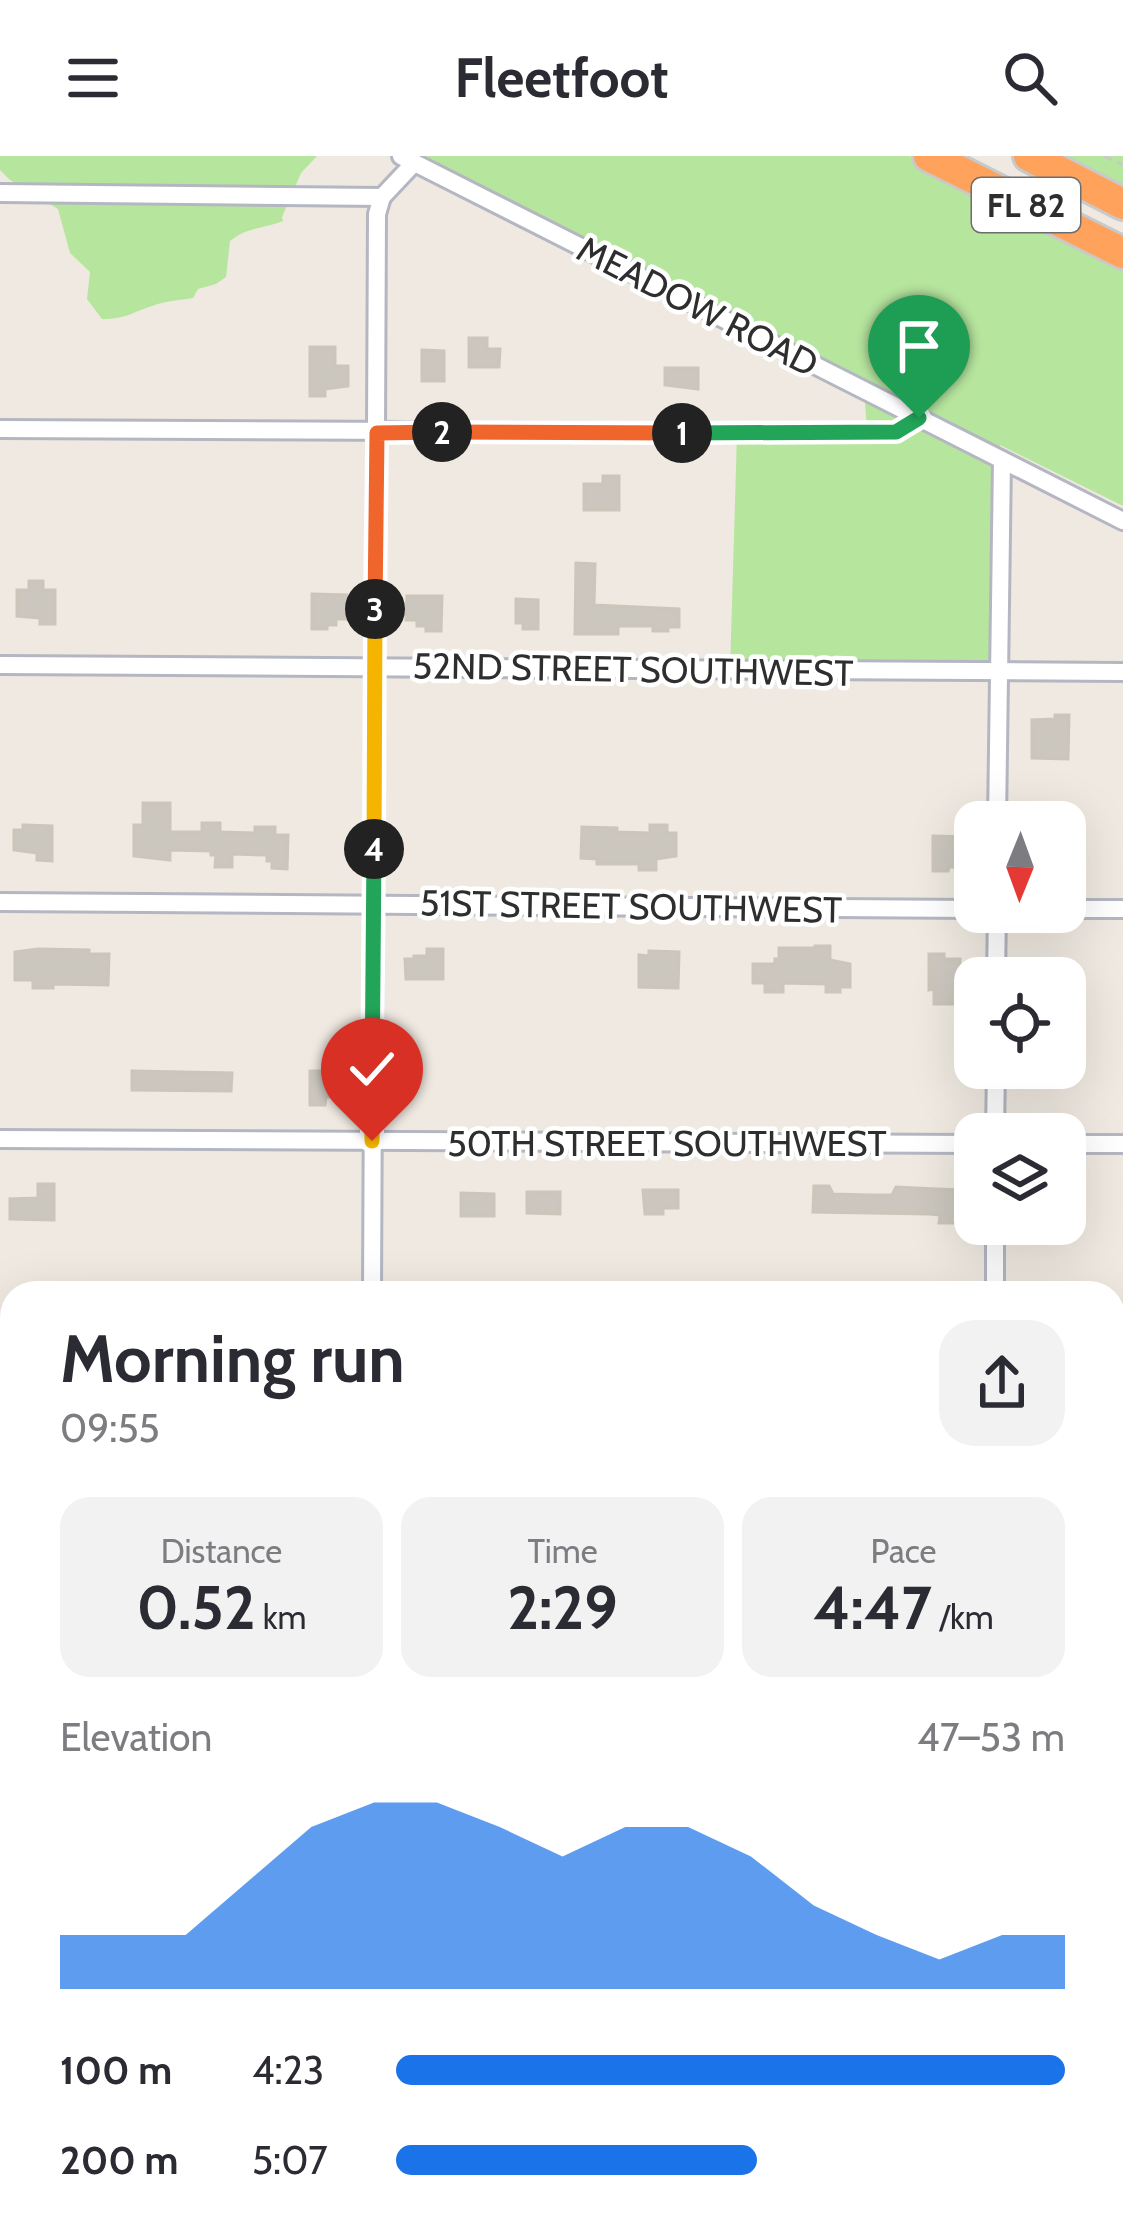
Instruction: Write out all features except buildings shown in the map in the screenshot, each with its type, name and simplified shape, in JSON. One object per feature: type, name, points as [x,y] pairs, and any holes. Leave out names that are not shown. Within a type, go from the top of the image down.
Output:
[{"type":"highway","name":"FL 82","points":[[929,156],[1123,253]]},
{"type":"highway","name":"FL 82","points":[[1029,156],[1123,204]]},
{"type":"street","points":[[371,1281],[377,214],[382,197],[407,159]]},
{"type":"street","name":"MEADOW ROAD","points":[[407,159],[1123,521]]},
{"type":"street","points":[[0,193],[382,197]]},
{"type":"street","points":[[0,429],[896,432],[919,418]]},
{"type":"street","points":[[998,801],[1002,460]]},
{"type":"street","name":"52ND STREET SOUTHWEST","points":[[0,665],[1123,673]]},
{"type":"street","name":"51ST STREET SOUTHWEST","points":[[0,902],[954,909]]},
{"type":"street","points":[[1086,909],[1123,909]]},
{"type":"street","name":"50TH STREET SOUTHWEST","points":[[0,1138],[954,1144]]},
{"type":"street","points":[[1086,1144],[1123,1144]]},
{"type":"street","points":[[995,1245],[995,1281]]},
{"type":"path","points":[[1104,156],[1123,165]]},
{"type":"green space","points":[[0,156],[317,156],[301,173],[283,221],[230,241],[226,277],[198,289],[193,298],[102,319],[87,299],[90,272],[70,253],[58,209],[10,180],[0,170]]},
{"type":"green space","points":[[398,156],[909,156],[1123,263],[1123,506],[1000,445],[993,672],[730,671],[737,434],[867,431],[864,386]]},
{"type":"green space","points":[[1050,156],[1123,156],[1123,193]]},
{"type":"route","points":[[372,1141],[377,433],[896,432],[919,418]]}]
